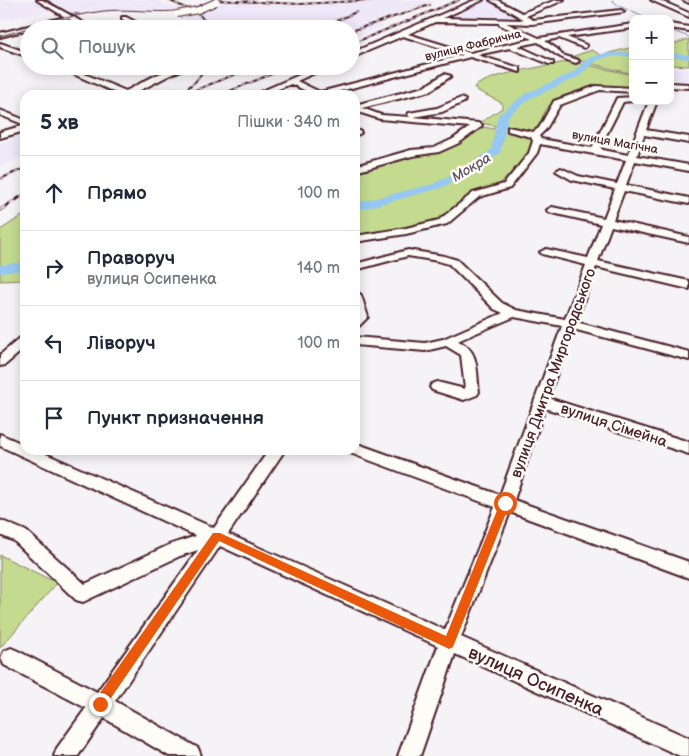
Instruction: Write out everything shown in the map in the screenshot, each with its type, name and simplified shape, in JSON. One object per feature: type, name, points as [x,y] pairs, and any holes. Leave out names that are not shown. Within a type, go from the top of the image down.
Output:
[{"type":"street","points":[[40,0],[75,20]]},
{"type":"street","points":[[360,52],[480,0]]},
{"type":"street","points":[[493,0],[523,15],[532,22],[584,46]]},
{"type":"street","points":[[523,15],[561,0]]},
{"type":"street","points":[[654,0],[689,16]]},
{"type":"street","points":[[177,14],[198,10],[216,2]]},
{"type":"street","points":[[432,20],[532,22],[621,12]]},
{"type":"street","points":[[674,19],[689,16]]},
{"type":"street","points":[[65,20],[72,18]]},
{"type":"street","points":[[64,20],[72,18]]},
{"type":"street","points":[[124,18],[128,20]]},
{"type":"street","points":[[461,20],[472,31]]},
{"type":"street","points":[[492,21],[541,41],[555,50],[560,56],[576,62]]},
{"type":"street","points":[[674,26],[689,28]]},
{"type":"street","name":"вулиця Фабрична","points":[[339,90],[511,46],[562,36],[629,27]]},
{"type":"street","points":[[0,36],[20,31]]},
{"type":"street","points":[[0,36],[20,32]]},
{"type":"street","points":[[403,34],[517,70]]},
{"type":"street","points":[[0,45],[20,53]]},
{"type":"street","points":[[511,46],[551,63]]},
{"type":"street","points":[[79,75],[114,90]]},
{"type":"street","points":[[134,90],[156,75]]},
{"type":"street","points":[[269,90],[305,75]]},
{"type":"street","points":[[360,107],[428,90],[447,76]]},
{"type":"street","points":[[291,81],[310,90]]},
{"type":"street","points":[[674,86],[689,86]]},
{"type":"street","points":[[360,238],[406,231],[443,222],[476,196],[507,186],[533,154],[536,138],[557,103],[563,99],[602,88],[629,90]]},
{"type":"street","points":[[600,152],[596,147],[620,100],[629,99]]},
{"type":"street","points":[[380,116],[427,113],[447,107],[461,100]]},
{"type":"street","name":"вулиця Дмитра Миргородського","points":[[409,756],[449,643],[505,503],[540,401],[594,263],[651,105]]},
{"type":"street","points":[[360,110],[380,116],[478,124],[456,141],[436,150],[411,154],[360,168]]},
{"type":"street","points":[[0,112],[20,121]]},
{"type":"street","points":[[0,135],[20,129]]},
{"type":"street","name":"вулиця Магічна","points":[[511,129],[536,138],[689,168]]},
{"type":"street","points":[[641,132],[689,140]]},
{"type":"street","points":[[561,171],[575,178],[689,200]]},
{"type":"street","points":[[552,210],[689,240]]},
{"type":"street","points":[[546,252],[689,285]]},
{"type":"street","points":[[360,266],[408,253],[446,259],[453,262],[498,306],[513,312],[570,324],[689,356]]},
{"type":"street","points":[[360,341],[425,347],[447,342],[513,312]]},
{"type":"street","points":[[437,387],[464,394],[472,392],[467,353],[460,347],[447,342]]},
{"type":"street","points":[[0,362],[20,345]]},
{"type":"street","name":"вулиця Сімейна","points":[[540,401],[689,448]]},
{"type":"street","name":"вулиця Осипенка","points":[[0,440],[20,449]]},
{"type":"street","points":[[360,451],[689,570]]},
{"type":"street","name":"вулиця Осипенка","points":[[34,455],[217,536],[449,643],[689,749]]},
{"type":"street","points":[[65,756],[274,455]]},
{"type":"street","points":[[0,527],[20,536],[83,594],[175,550],[217,536]]},
{"type":"street","points":[[11,658],[100,704],[190,756]]},
{"type":"shaded area","points":[[0,0],[35,0],[51,10],[0,21]]},
{"type":"shaded area","points":[[50,0],[155,0],[182,10],[108,10],[78,14]]},
{"type":"shaded area","points":[[395,0],[436,1],[370,22],[384,26],[360,35],[360,20],[185,20],[180,15],[225,2],[305,6]]},
{"type":"shaded area","points":[[481,0],[490,0],[527,18],[528,21],[439,18]]},
{"type":"shaded area","points":[[674,67],[689,69],[689,84],[674,82]]},
{"type":"shaded area","points":[[20,136],[20,158],[0,166],[0,143]]},
{"type":"green space","points":[[689,39],[689,66],[674,65],[674,44]]},
{"type":"green space","points":[[629,48],[629,73],[568,58],[592,50],[601,55]]},
{"type":"green space","points":[[569,61],[629,74],[629,90],[590,90],[558,98],[548,107],[538,127],[532,133],[480,123],[502,108],[502,103],[476,90],[474,87],[506,74]]},
{"type":"green space","points":[[478,126],[533,136],[530,150],[524,159],[498,186],[470,193],[440,220],[360,236],[360,170],[413,155],[437,152],[458,142]]},
{"type":"green space","points":[[20,217],[20,280],[0,281],[0,230]]},
{"type":"green space","points":[[0,555],[57,583],[0,648]]},
{"type":"waterway","points":[[612,0],[619,6],[639,15]]},
{"type":"waterway","points":[[674,31],[689,37]]},
{"type":"waterway","name":"Мокра","points":[[360,206],[437,186],[471,168],[496,151],[503,115],[528,96],[575,75],[591,60],[605,55],[629,54]]},
{"type":"waterway","name":"Мокра","points":[[674,55],[689,57]]},
{"type":"waterway","name":"Мокра","points":[[0,269],[20,267]]},
{"type":"tram line","points":[[43,0],[68,13],[79,14]]},
{"type":"tram line","points":[[58,20],[104,11],[159,12],[185,10],[213,0]]},
{"type":"tram line","points":[[0,36],[20,30]]},
{"type":"railway","points":[[168,0],[199,14],[204,20]]},
{"type":"railway","points":[[216,0],[300,4],[376,0]]},
{"type":"railway","points":[[360,40],[459,0]]},
{"type":"railway","points":[[360,28],[430,5]]},
{"type":"railway","points":[[338,20],[356,12]]},
{"type":"railway","points":[[185,90],[200,75]]},
{"type":"railway","points":[[196,90],[233,75]]},
{"type":"railway","points":[[232,90],[269,75]]},
{"type":"railway","points":[[0,179],[20,170]]},
{"type":"railway","points":[[0,210],[20,197]]},
{"type":"route","points":[[100,704],[217,536],[449,643],[505,503]]}]
